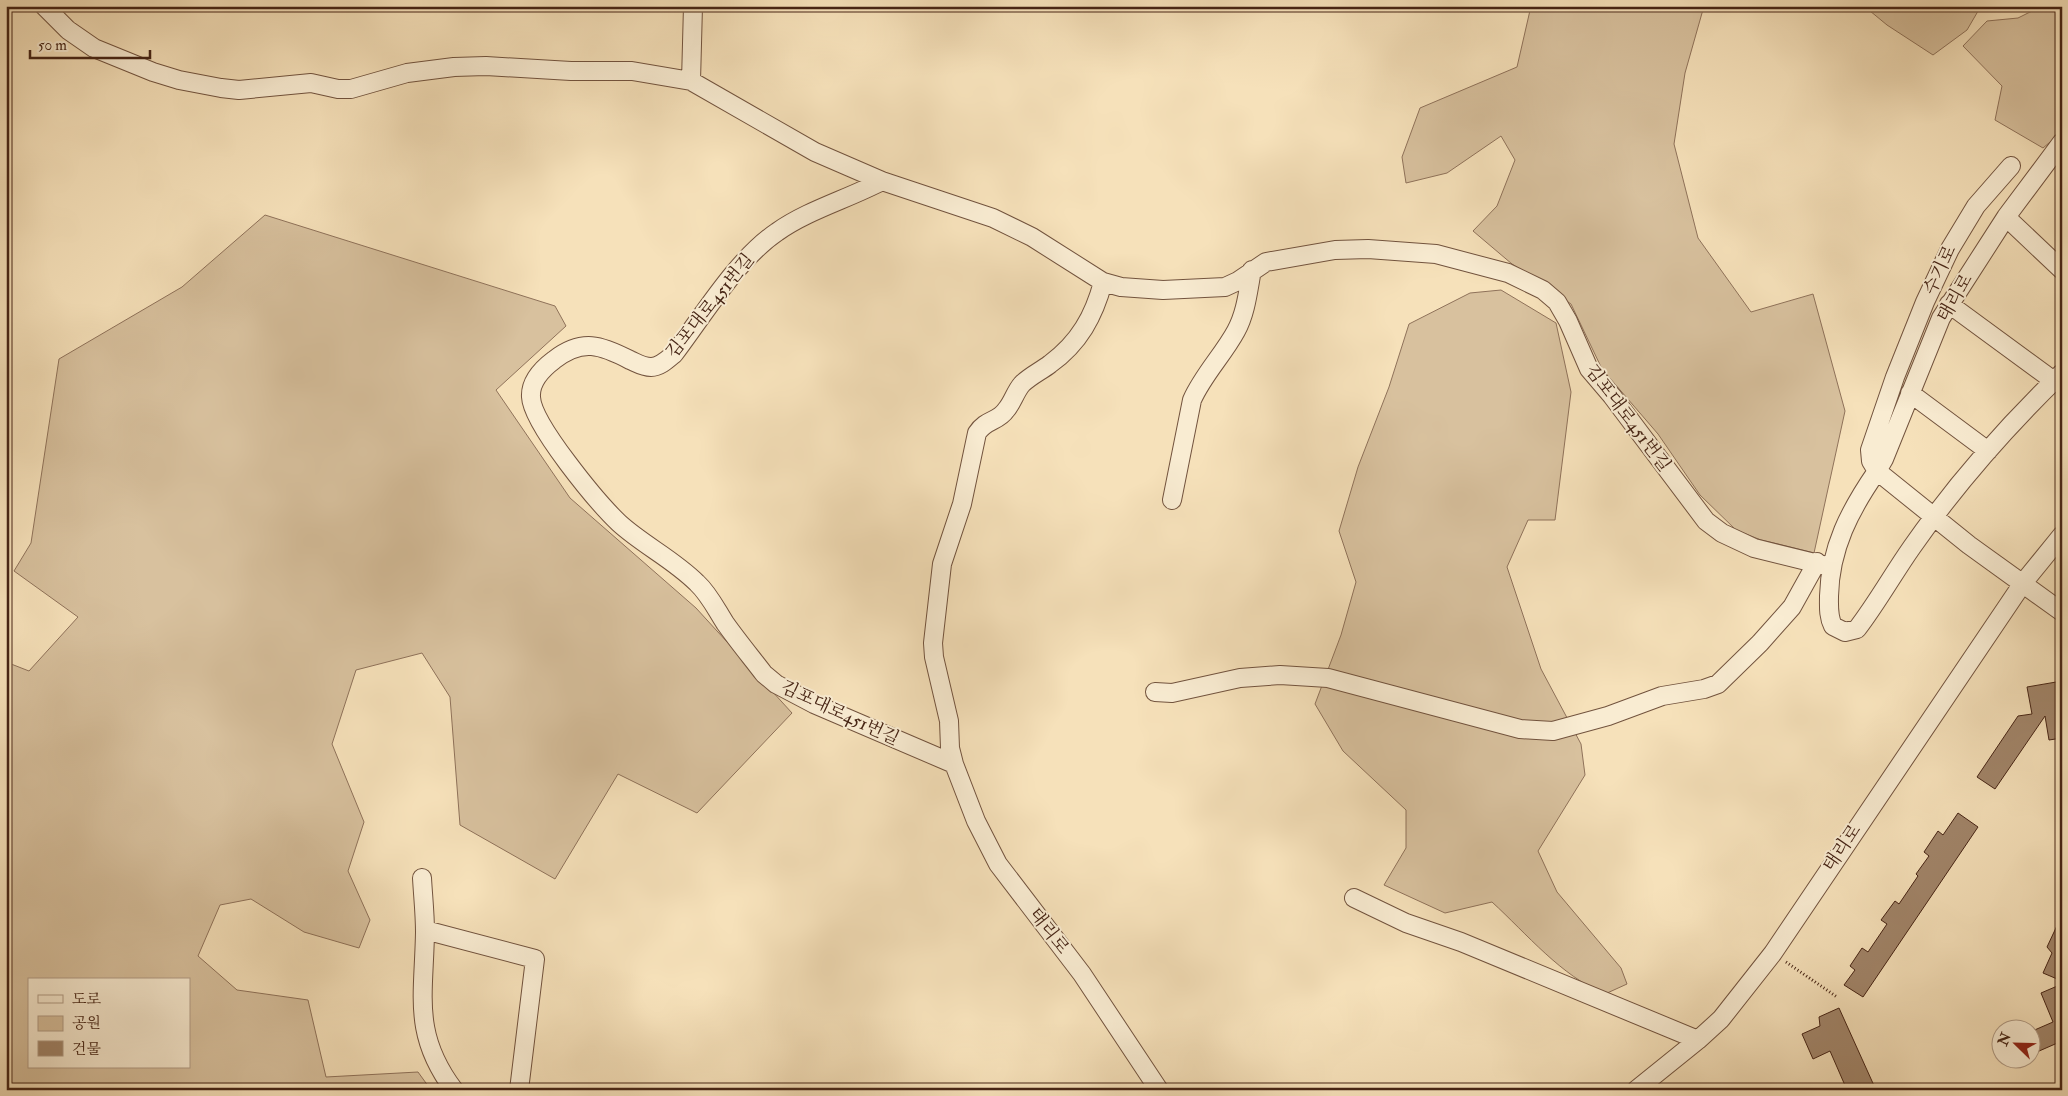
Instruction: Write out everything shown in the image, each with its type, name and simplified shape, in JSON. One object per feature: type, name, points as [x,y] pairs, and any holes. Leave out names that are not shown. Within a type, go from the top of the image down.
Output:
[{"type":"street","name":"김포대로451번길","points":[[44,6],[68,30],[94,48],[153,72],[179,80],[221,88],[248,89],[311,83],[351,89],[430,69],[486,66],[571,72],[632,71],[691,81],[815,152],[882,181],[960,205],[1012,227],[1053,249],[1103,282],[1141,289],[1207,289],[1225,286],[1238,281],[1266,262],[1335,250],[1368,249],[1436,254],[1508,273],[1543,290],[1557,302],[1568,321],[1588,369],[1612,396],[1706,521],[1722,533],[1754,548],[1791,558],[1824,564]]},
{"type":"street","points":[[691,81],[693,6]]},
{"type":"street","name":"태리로","points":[[2058,377],[1988,451],[1934,517],[1862,622],[1852,632],[1839,630],[1833,626],[1830,618],[1824,564],[1848,517],[1884,459],[1910,393],[1949,304],[2006,217],[2062,142]]},
{"type":"street","name":"수기로","points":[[1877,471],[1870,456],[1873,441],[1895,377],[1925,302],[1968,217],[2011,166]]},
{"type":"street","name":"김포대로451번길","points":[[882,181],[854,196],[796,221],[764,242],[732,278],[674,354],[662,363],[653,367],[642,366],[595,345],[569,350],[539,373],[532,384],[530,397],[543,428],[592,493],[619,523],[684,570],[699,584],[764,674],[776,684],[814,704],[954,764]]},
{"type":"street","points":[[2006,217],[2062,270]]},
{"type":"street","points":[[1172,500],[1192,400],[1198,387],[1236,331],[1242,317],[1252,270]]},
{"type":"street","points":[[954,764],[950,748],[949,721],[934,657],[933,643],[942,564],[962,504],[977,433],[983,424],[999,417],[1007,410],[1022,384],[1051,364],[1077,340],[1094,312],[1103,282]]},
{"type":"street","points":[[1949,304],[2058,377]]},
{"type":"street","points":[[1910,393],[1988,451]]},
{"type":"street","points":[[1877,471],[1934,517],[2062,612]]},
{"type":"street","name":"태리로","points":[[1636,1090],[1721,1019],[1773,953],[2023,584],[2062,535]]},
{"type":"street","points":[[1154,692],[1172,693],[1240,678],[1280,675],[1328,678],[1520,729],[1553,731],[1608,716],[1662,696],[1704,690],[1718,684],[1760,643],[1792,607],[1824,564]]},
{"type":"street","name":"태리로","points":[[954,764],[976,821],[998,864],[1082,974],[1159,1090]]},
{"type":"street","points":[[422,878],[425,930],[423,1023],[428,1044],[454,1090]]},
{"type":"street","points":[[1354,898],[1406,923],[1460,942],[1698,1040]]},
{"type":"street","points":[[425,930],[535,959],[519,1090]]},
{"type":"path","points":[[1773,953],[1837,997]]},
{"type":"green space","points":[[1531,6],[1704,6],[1685,73],[1674,144],[1698,238],[1751,312],[1813,294],[1845,411],[1814,553],[1761,540],[1736,530],[1700,495],[1658,434],[1602,369],[1571,304],[1512,264],[1473,231],[1497,206],[1515,160],[1501,136],[1447,173],[1406,183],[1402,157],[1420,108],[1517,67]]},
{"type":"green space","points":[[1864,6],[1981,6],[1967,30],[1933,55],[1887,25]]},
{"type":"green space","points":[[2042,6],[2062,6],[2062,132],[2043,148],[1995,120],[2002,86],[1963,46],[1987,21],[2018,18]]},
{"type":"green space","points":[[265,215],[555,306],[566,326],[496,390],[570,498],[696,608],[792,713],[697,813],[618,774],[555,879],[460,825],[450,697],[422,653],[356,670],[332,744],[364,822],[348,871],[370,920],[359,948],[304,932],[251,899],[220,905],[198,956],[237,990],[308,1000],[326,1077],[418,1072],[431,1090],[6,1090],[6,662],[29,671],[78,617],[14,571],[31,543],[59,359],[182,287]]},
{"type":"green space","points":[[1501,290],[1556,323],[1571,392],[1555,520],[1528,520],[1507,567],[1541,669],[1581,744],[1585,775],[1538,851],[1557,892],[1621,968],[1627,984],[1605,994],[1574,977],[1559,965],[1492,902],[1445,913],[1384,885],[1406,848],[1406,810],[1343,751],[1315,704],[1341,635],[1356,582],[1339,531],[1358,467],[1389,387],[1409,324],[1470,293]]},
{"type":"building","points":[[2062,681],[2062,738],[2049,740],[2045,716],[1995,789],[1977,777],[2018,716],[2032,714],[2027,687]]},
{"type":"building","points":[[1958,813],[1978,827],[1863,997],[1844,985],[1855,970],[1850,966],[1862,948],[1868,952],[1887,924],[1881,920],[1895,901],[1899,904],[1918,876],[1916,874],[1929,856],[1924,852],[1938,831],[1943,835]]},
{"type":"building","points":[[2062,915],[2062,981],[2043,973],[2052,953],[2047,947]]},
{"type":"building","points":[[2062,984],[2062,1041],[2040,1051],[2040,1028],[2053,1022],[2041,993]]},
{"type":"building","points":[[1839,1008],[1876,1090],[1847,1090],[1830,1051],[1813,1059],[1802,1034],[1820,1026],[1819,1017]]}]
